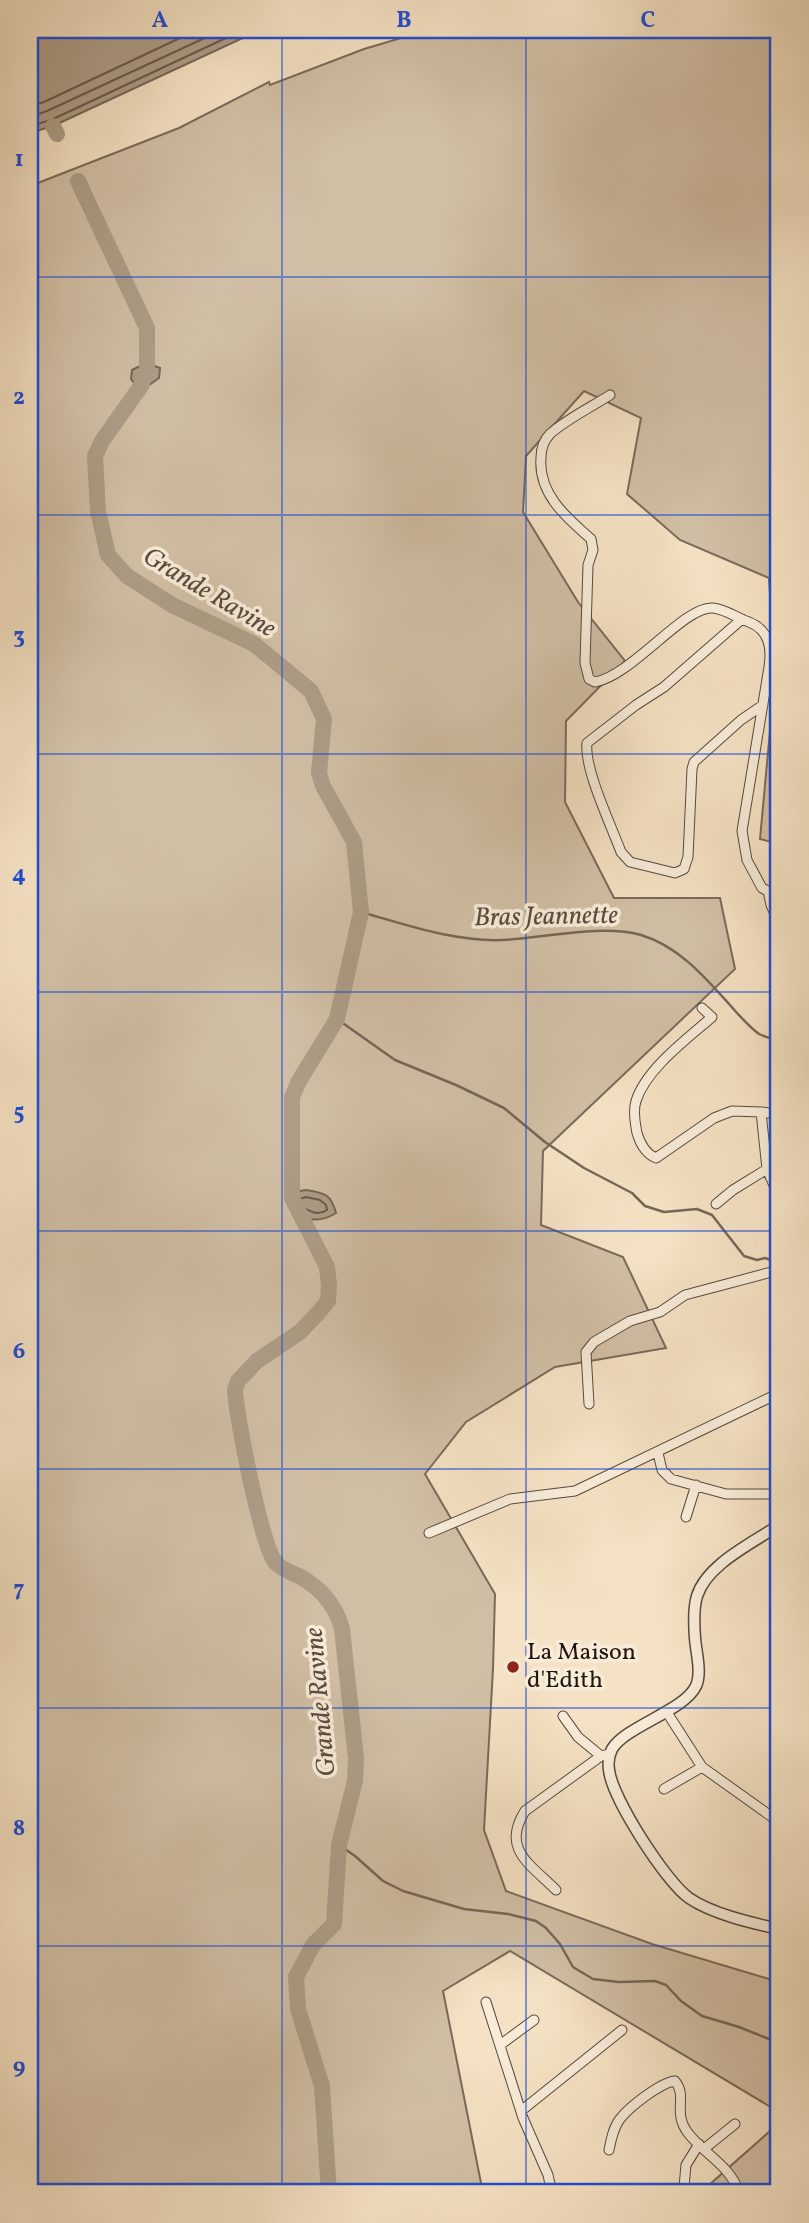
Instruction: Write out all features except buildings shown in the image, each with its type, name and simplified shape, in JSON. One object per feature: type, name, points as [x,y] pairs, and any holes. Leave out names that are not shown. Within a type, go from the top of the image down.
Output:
[{"type":"street","points":[[611,394],[551,433],[542,443],[540,460],[541,475],[548,493],[572,524],[591,539],[593,550],[588,565],[584,663],[589,679],[595,682],[612,677],[697,611],[713,608],[760,628],[769,643],[770,659],[742,831],[747,860],[762,888],[772,890],[771,905],[779,923]]},
{"type":"street","points":[[742,620],[664,687],[587,743],[586,751],[596,784],[621,852],[630,862],[675,873],[684,869],[688,857],[694,762],[741,720],[763,705]]},
{"type":"street","points":[[702,1008],[712,1017],[643,1083],[634,1103],[638,1137],[649,1155],[656,1158],[714,1118],[733,1111],[779,1114]]},
{"type":"street","points":[[761,1112],[767,1169],[779,1197]]},
{"type":"street","points":[[716,1204],[733,1189],[767,1169]]},
{"type":"street","points":[[589,1404],[586,1352],[594,1342],[630,1321],[660,1312],[685,1295],[779,1269]]},
{"type":"street","points":[[429,1533],[510,1499],[575,1491],[771,1397],[779,1396]]},
{"type":"street","points":[[658,1452],[662,1470],[671,1479],[726,1494],[779,1494]]},
{"type":"street","points":[[686,1517],[696,1486]]},
{"type":"street","points":[[556,1889],[518,1851],[515,1837],[525,1811],[606,1755],[618,1742],[678,1703],[696,1686],[698,1671],[694,1622],[696,1601],[701,1587],[719,1566],[779,1525]]},
{"type":"street","points":[[666,1711],[702,1767],[779,1822]]},
{"type":"street","points":[[563,1716],[578,1737],[606,1755],[618,1796],[654,1859],[680,1890],[705,1907],[779,1929]]},
{"type":"street","points":[[664,1789],[702,1767]]},
{"type":"street","points":[[486,2002],[520,2111],[548,2175],[552,2193]]},
{"type":"street","points":[[500,2045],[534,2020]]},
{"type":"street","points":[[520,2111],[622,2030]]},
{"type":"street","points":[[609,2150],[620,2119],[661,2085],[675,2081],[681,2093],[680,2119],[688,2133],[727,2170],[739,2193]]},
{"type":"street","points":[[684,2187],[686,2165],[702,2147],[735,2124]]},
{"type":"shaded area","points":[[428,30],[779,30],[779,844],[760,839],[775,677],[769,578],[680,540],[627,494],[641,418],[584,391],[526,456],[523,512],[578,602],[625,661],[566,721],[565,802],[614,898],[720,898],[735,969],[543,1151],[541,1225],[623,1257],[666,1348],[555,1367],[466,1422],[425,1474],[495,1594],[484,1830],[506,1891],[652,1944],[779,1982],[779,2112],[510,1951],[443,1991],[483,2193],[30,2193],[30,186],[179,128],[269,82],[270,85],[364,49]]},
{"type":"shaded area","points":[[779,2123],[779,2193],[700,2193]]},
{"type":"water","points":[[30,30],[260,30],[53,126],[30,133]]},
{"type":"water","points":[[146,363],[160,368],[159,378],[149,385],[137,387],[131,379],[132,370]]},
{"type":"water","points":[[306,1190],[326,1196],[332,1202],[336,1213],[321,1219],[301,1215],[287,1197],[294,1192]]},
{"type":"waterway","points":[[53,126],[57,134]]},
{"type":"waterway","name":"Grande Ravine","points":[[78,181],[147,328],[147,369],[141,386],[102,441],[95,456],[98,511],[108,555],[127,576],[172,605],[254,644],[311,691],[324,719],[319,773],[323,786],[354,842],[361,912],[337,1019],[292,1097],[292,1198],[327,1267],[328,1301],[300,1332],[257,1361],[238,1381],[235,1390],[251,1481],[270,1553],[278,1565],[321,1592],[332,1605],[342,1629],[356,1758],[355,1781],[339,1845],[334,1924],[313,1945],[296,1977],[298,2009],[322,2086],[329,2193]]},
{"type":"waterway","name":"Bras Jeannette","points":[[361,912],[431,932],[485,940],[591,931],[641,935],[679,954],[755,1031],[779,1041]]},
{"type":"waterway","points":[[337,1019],[395,1060],[504,1108],[545,1142],[584,1168],[632,1193],[645,1206],[664,1212],[697,1209],[712,1215],[744,1256],[757,1260],[765,1258],[774,1261],[777,1266]]},
{"type":"waterway","points":[[339,1845],[383,1881],[403,1891],[464,1909],[508,1914],[536,1921],[560,1944],[573,1967],[593,1979],[619,1982],[655,1981],[666,1985],[681,2001],[702,2016],[779,2043]]},
{"type":"place","name":"La Maison d'Edith","points":[[513,1667]]}]
